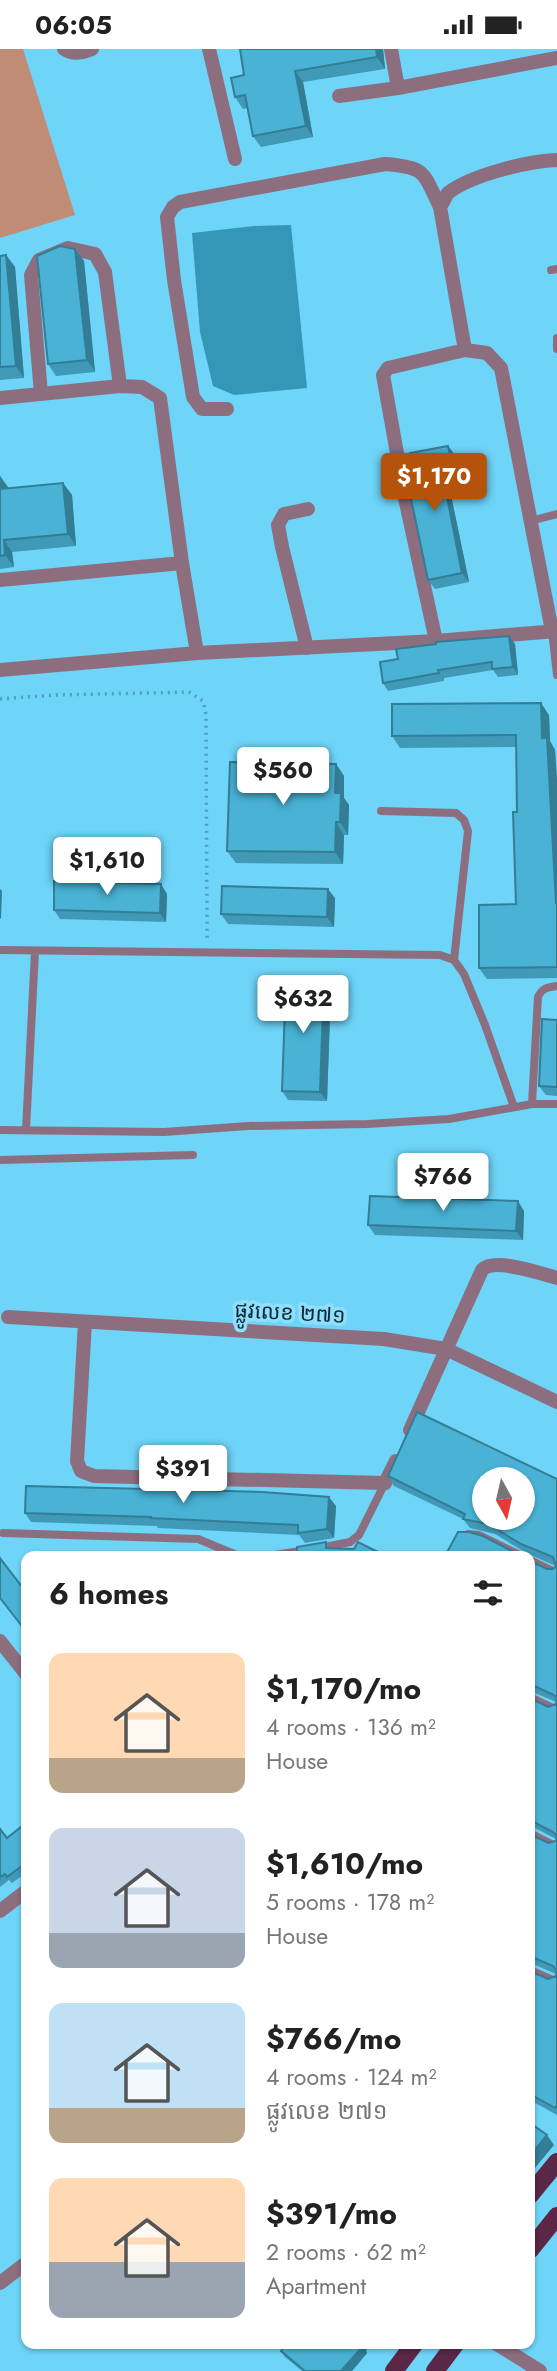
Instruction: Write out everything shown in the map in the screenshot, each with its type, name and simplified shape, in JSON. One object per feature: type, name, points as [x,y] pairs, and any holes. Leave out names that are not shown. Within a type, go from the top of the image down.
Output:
[{"type":"main road","points":[[535,2189],[557,2162]]},
{"type":"main road","points":[[535,2243],[557,2216]]},
{"type":"main road","points":[[394,2371],[410,2349]]},
{"type":"main road","points":[[435,2371],[452,2349]]},
{"type":"street","points":[[64,49],[69,53],[92,49]]},
{"type":"street","points":[[209,49],[235,159]]},
{"type":"street","points":[[391,49],[398,88]]},
{"type":"street","points":[[339,96],[398,88],[557,58]]},
{"type":"street","points":[[440,208],[447,194],[485,174],[538,160],[557,160]]},
{"type":"street","points":[[227,409],[202,409],[193,397],[172,267],[167,217],[180,202],[385,164],[410,166],[424,174],[440,208],[465,350]]},
{"type":"street","points":[[41,394],[31,275],[39,260],[68,249],[95,254],[105,272],[120,386]]},
{"type":"street","points":[[0,670],[197,653],[436,641],[554,631],[501,368],[487,353],[465,350],[388,367],[383,375],[405,498],[436,641]]},
{"type":"street","points":[[0,398],[120,386],[142,387],[160,398],[197,653]]},
{"type":"street","points":[[307,648],[278,525],[284,514],[308,509]]},
{"type":"street","points":[[0,580],[182,563]]},
{"type":"street","points":[[85,1322],[77,1461],[81,1471],[94,1476],[385,1483],[486,1265],[497,1263],[557,1277]]},
{"type":"street","name":"ផ្លូវលេខ ២៧១","points":[[8,1317],[384,1339],[446,1349],[557,1402]]},
{"type":"street","points":[[0,1641],[21,1668]]},
{"type":"street","points":[[0,1911],[21,1895]]},
{"type":"street","points":[[0,2283],[21,2267]]},
{"type":"street","points":[[505,2349],[540,2371]]},
{"type":"lane","points":[[557,338],[557,349]]},
{"type":"lane","points":[[530,521],[557,514]]},
{"type":"lane","points":[[554,631],[557,675]]},
{"type":"lane","points":[[381,811],[456,813],[464,820],[468,831],[454,960]]},
{"type":"lane","points":[[0,950],[440,955],[454,960],[464,974],[514,1107]]},
{"type":"lane","points":[[26,1130],[35,951]]},
{"type":"lane","points":[[532,1104],[538,997],[546,988],[557,986]]},
{"type":"lane","points":[[0,1130],[164,1132],[248,1126],[367,1124],[449,1119],[532,1104],[557,1104]]},
{"type":"lane","points":[[0,1160],[193,1155]]},
{"type":"lane","points":[[297,1551],[350,1542],[359,1535],[385,1483]]},
{"type":"lane","points":[[3,1532],[198,1539],[227,1551]]},
{"type":"lane","points":[[461,1537],[479,1535],[512,1551]]},
{"type":"lane","points":[[535,1562],[557,1573]]},
{"type":"lane","points":[[535,1699],[557,1710]]},
{"type":"lane","points":[[535,1836],[557,1847]]},
{"type":"lane","points":[[535,1972],[557,1982]]},
{"type":"path","points":[[0,699],[189,692],[203,701],[206,713],[207,953]]},
{"type":"shaded area","points":[[0,49],[23,49],[75,215],[0,238]]},
{"type":"water","points":[[291,225],[307,388],[234,395],[213,386],[200,332],[192,233]]},
{"type":"building","points":[[240,49],[376,49],[377,57],[295,71],[306,126],[253,136],[245,95],[235,97],[231,78],[244,75]]},
{"type":"building","points":[[60,246],[75,249],[87,360],[48,364],[37,256]]},
{"type":"building","points":[[6,255],[16,366],[0,367],[0,256]]},
{"type":"building","points":[[448,446],[452,465],[441,467],[462,573],[428,580],[408,484],[416,482],[410,453]]},
{"type":"building","points":[[0,483],[1,489],[63,483],[68,534],[4,540],[5,555],[0,556]]},
{"type":"building","points":[[509,636],[513,667],[492,669],[492,662],[438,670],[439,673],[383,683],[380,662],[398,659],[396,649],[436,642]]},
{"type":"building","points":[[541,703],[542,738],[547,738],[557,903],[557,967],[479,968],[479,905],[516,904],[513,812],[517,812],[516,735],[392,736],[392,704]]},
{"type":"building","points":[[230,762],[336,764],[335,793],[341,793],[335,852],[227,851]]},
{"type":"building","points":[[54,881],[161,884],[160,913],[54,910]]},
{"type":"building","points":[[222,886],[328,889],[327,917],[221,914]]},
{"type":"building","points":[[286,978],[324,979],[320,1092],[282,1091]]},
{"type":"building","points":[[542,1019],[557,1020],[557,1087],[539,1086]]},
{"type":"building","points":[[370,1196],[518,1201],[516,1231],[368,1225]]},
{"type":"building","points":[[417,1412],[532,1467],[472,1467],[472,1521],[463,1519],[465,1514],[388,1476]]},
{"type":"building","points":[[536,1469],[557,1479],[557,1699],[535,1686],[535,1563],[547,1569],[556,1566],[553,1557],[521,1544],[498,1530],[536,1529]]},
{"type":"building","points":[[26,1486],[262,1492],[329,1497],[327,1529],[298,1533],[298,1525],[25,1513]]},
{"type":"building","points":[[458,1532],[469,1532],[512,1551],[448,1551]]},
{"type":"building","points":[[326,1542],[326,1548],[354,1549],[358,1542],[376,1551],[297,1551],[297,1547]]},
{"type":"building","points":[[0,1558],[21,1585],[21,1625],[0,1598]]},
{"type":"building","points":[[557,1699],[557,1836],[535,1823],[535,1700],[548,1707],[556,1704]]},
{"type":"building","points":[[21,1827],[21,1867],[7,1877],[5,1874],[0,1877],[0,1829],[7,1838]]},
{"type":"building","points":[[535,1836],[548,1843],[556,1841],[557,1836],[557,1971],[553,1966],[535,1958]]},
{"type":"building","points":[[557,1971],[555,2108],[535,2097],[535,1973],[548,1979],[556,1976]]},
{"type":"building","points":[[535,2127],[547,2135],[535,2150]]},
{"type":"building","points":[[360,2349],[341,2371],[305,2371],[281,2351]]}]
